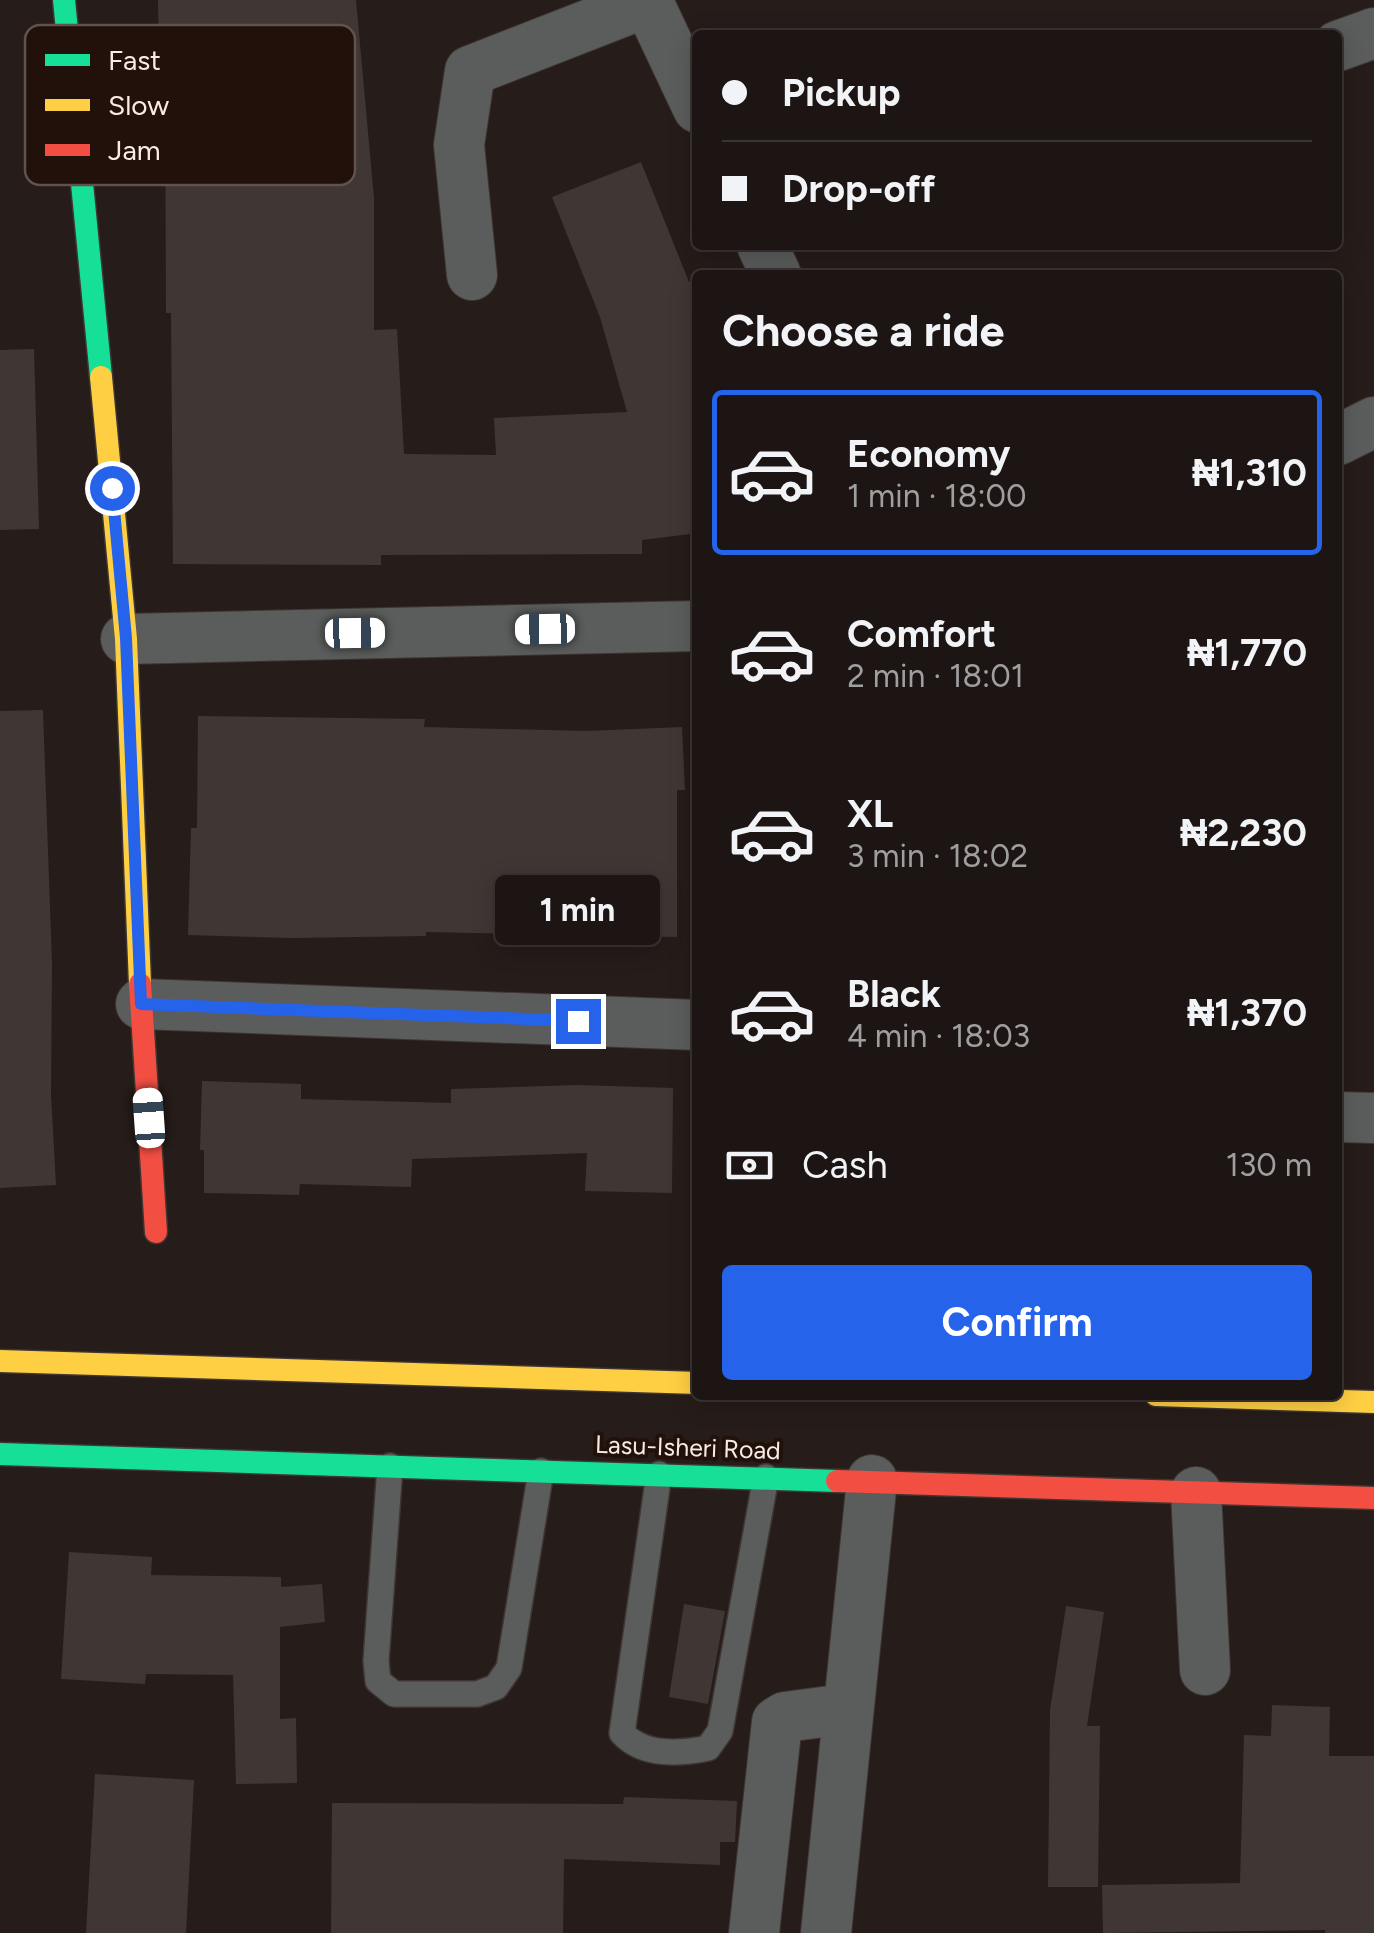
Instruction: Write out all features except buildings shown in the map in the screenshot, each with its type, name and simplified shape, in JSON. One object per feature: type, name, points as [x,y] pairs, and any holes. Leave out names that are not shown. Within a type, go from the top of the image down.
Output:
[{"type":"main road","points":[[64,0],[66,25]]},
{"type":"main road","points":[[82,185],[126,638],[141,1004],[156,1232]]},
{"type":"main road","points":[[0,1361],[692,1383]]},
{"type":"main road","points":[[1312,1400],[1374,1402]]},
{"type":"main road","name":"Lasu-Isheri Road","points":[[0,1454],[1374,1498]]},
{"type":"street","points":[[472,274],[460,145],[470,70],[647,1],[692,95]]},
{"type":"street","points":[[1342,45],[1374,33]]},
{"type":"street","points":[[1342,438],[1374,422]]},
{"type":"street","points":[[126,638],[692,626]]},
{"type":"street","points":[[141,1004],[692,1025]]},
{"type":"street","points":[[1342,1118],[1374,1118]]},
{"type":"street","points":[[826,1933],[872,1480]]},
{"type":"street","points":[[1196,1492],[1204,1670]]},
{"type":"street","points":[[754,1933],[777,1722],[785,1717],[846,1710]]},
{"type":"lane","points":[[390,1466],[376,1662],[378,1681],[394,1694],[477,1694],[496,1688],[509,1668],[541,1470]]},
{"type":"lane","points":[[658,1474],[622,1733],[629,1741],[650,1749],[686,1752],[708,1748],[720,1730],[766,1477]]},
{"type":"traffic: fast","points":[[64,0],[66,25]]},
{"type":"traffic: fast","points":[[82,185],[101,377]]},
{"type":"traffic: fast","points":[[0,1454],[837,1481]]},
{"type":"traffic: slow","points":[[101,377],[126,639],[140,984]]},
{"type":"traffic: slow","points":[[0,1361],[692,1383]]},
{"type":"traffic: slow","points":[[1312,1400],[1374,1402]]},
{"type":"traffic: jam","points":[[140,984],[156,1232]]},
{"type":"traffic: jam","points":[[837,1481],[1374,1498]]},
{"type":"route","points":[[112,488],[126,638],[141,1004],[578,1021]]}]
